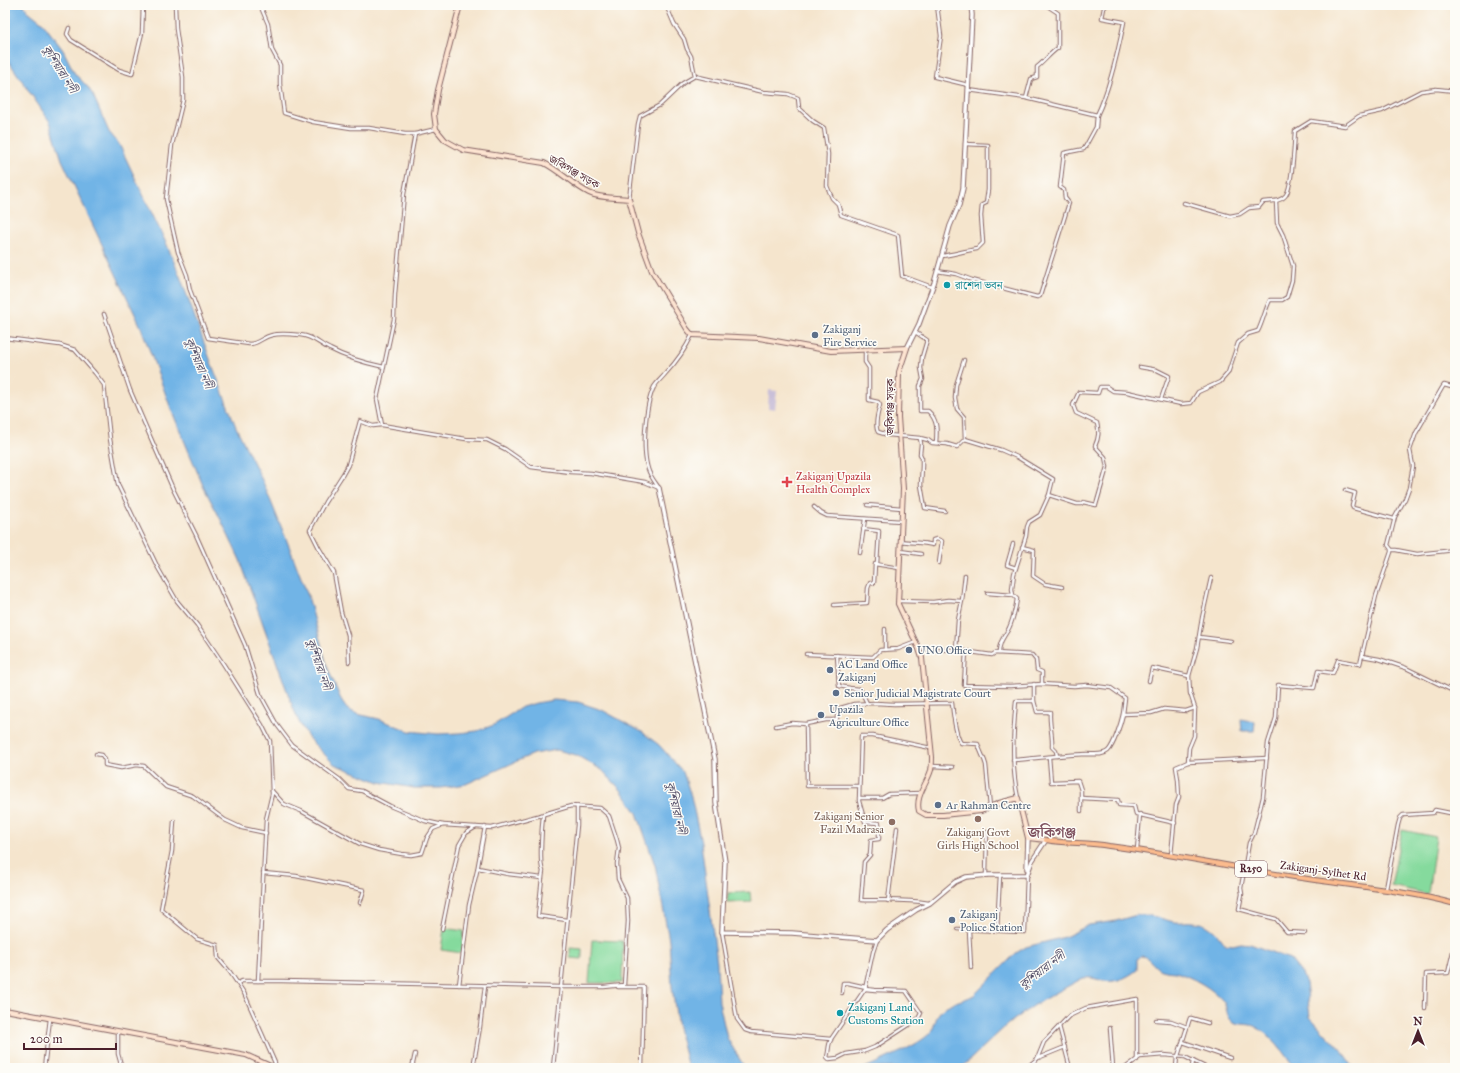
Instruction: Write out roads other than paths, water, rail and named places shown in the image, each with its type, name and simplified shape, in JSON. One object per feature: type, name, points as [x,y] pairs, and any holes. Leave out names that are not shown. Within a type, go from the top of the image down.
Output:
[{"type":"main road","points":[[436,129],[434,114],[438,90],[460,5]]},
{"type":"main road","name":"জকিগঞ্জ সড়ক","points":[[436,129],[445,140],[463,150],[544,163],[554,168],[589,193],[601,197],[629,199]]},
{"type":"main road","points":[[629,199],[638,233],[652,271],[692,335],[759,338],[831,351],[907,348]]},
{"type":"main road","name":"জকিগঞ্জ সড়ক","points":[[907,348],[899,372],[898,417],[903,489],[898,604],[922,658],[932,766],[917,805],[919,811],[926,815],[943,815],[981,811],[999,803],[1018,798]]},
{"type":"main road","points":[[1018,798],[1028,838],[1046,840]]},
{"type":"main road","name":"Zakiganj-Sylhet Rd","points":[[1046,840],[1090,843],[1171,855],[1288,876],[1386,890],[1438,899],[1455,904]]},
{"type":"main road","points":[[5,1010],[246,1055],[275,1068]]},
{"type":"street","points":[[69,28],[67,34],[70,40],[119,70],[132,74],[140,43],[143,5]]},
{"type":"street","points":[[175,5],[176,29],[183,77],[183,100],[172,145],[166,199],[178,252],[208,338],[256,344],[263,338],[272,335],[301,335],[315,339],[329,349],[353,359],[384,367]]},
{"type":"street","points":[[260,5],[268,24],[272,50],[280,65],[280,84],[284,113],[313,122],[351,128],[369,128],[405,134],[415,134],[436,129]]},
{"type":"street","points":[[666,5],[691,56],[694,76]]},
{"type":"street","points":[[937,5],[941,36],[936,77],[968,85]]},
{"type":"street","points":[[907,348],[915,332],[932,287],[950,226],[959,205],[963,188],[972,15],[971,5]]},
{"type":"street","points":[[1026,98],[1031,79],[1037,77],[1037,67],[1044,62],[1051,52],[1058,48],[1058,13],[1046,5]]},
{"type":"street","points":[[937,271],[956,274],[972,280],[1037,297],[1040,296],[1069,203],[1065,198],[1064,190],[1060,187],[1064,152],[1084,149],[1096,127],[1097,115],[1102,104],[1116,57],[1124,22],[1102,18],[1104,8],[1107,5]]},
{"type":"street","points":[[629,199],[640,116],[660,105],[683,83],[694,76],[764,92],[788,94],[798,98],[799,108],[813,121],[824,128],[828,154],[827,186],[832,198],[838,204],[840,215],[898,235],[902,276],[932,287]]},
{"type":"street","points":[[1184,204],[1230,216],[1240,214],[1249,208],[1259,207],[1263,202],[1276,201],[1286,195],[1290,185],[1294,157],[1295,130],[1311,121],[1345,126],[1360,116],[1382,111],[1400,103],[1415,93],[1425,90],[1436,89],[1455,91]]},
{"type":"street","points":[[968,90],[1026,98],[1097,115]]},
{"type":"street","points":[[382,425],[377,399],[394,319],[404,194],[415,134]]},
{"type":"street","points":[[942,256],[977,249],[983,243],[981,216],[982,205],[986,203],[988,190],[988,145],[965,144]]},
{"type":"street","points":[[1049,495],[1077,504],[1081,504],[1083,502],[1096,505],[1107,467],[1105,457],[1095,446],[1099,430],[1097,423],[1076,413],[1073,405],[1079,392],[1098,393],[1100,387],[1107,387],[1113,391],[1181,404],[1191,403],[1198,392],[1220,382],[1228,373],[1238,343],[1248,334],[1258,331],[1263,322],[1265,311],[1270,300],[1282,300],[1287,297],[1292,280],[1293,266],[1283,235],[1277,223],[1276,201]]},
{"type":"street","points":[[104,314],[130,390],[245,645],[260,694],[277,726],[292,745],[339,779],[350,789],[362,791],[390,806],[425,821],[443,825],[492,828],[571,806],[600,808],[609,816],[617,840],[618,879],[627,898],[628,911],[624,985],[604,987],[560,987]]},
{"type":"street","points":[[915,332],[927,340],[922,357],[921,368],[923,379],[920,386],[920,410],[928,411],[934,416],[937,426],[936,443]]},
{"type":"street","points":[[692,335],[685,350],[654,386],[646,427],[646,461],[648,470],[660,488],[715,759],[716,803],[725,862],[722,932],[737,1019],[745,1030],[751,1032],[831,1039]]},
{"type":"street","points":[[5,338],[60,345],[75,350],[95,372],[104,385],[110,439],[118,485],[158,568],[178,601],[224,665],[262,725],[270,741],[272,791],[266,819],[258,981]]},
{"type":"street","points":[[865,349],[865,362],[869,368],[869,400],[878,402],[880,405],[876,429],[878,432],[920,438],[957,447],[965,439],[964,417],[957,409],[955,398],[956,385],[964,360]]},
{"type":"street","points":[[1140,367],[1157,370],[1169,376],[1161,399]]},
{"type":"street","points":[[1305,933],[1287,932],[1276,919],[1239,909],[1249,843],[1254,833],[1261,809],[1268,743],[1276,718],[1278,685],[1314,688],[1318,671],[1333,673],[1337,661],[1339,660],[1360,664],[1376,596],[1391,550],[1388,546],[1394,519],[1409,488],[1413,466],[1410,450],[1416,433],[1444,385],[1455,388]]},
{"type":"street","points":[[349,662],[348,635],[340,612],[334,573],[310,530],[348,465],[360,421],[373,426],[382,425],[466,439],[486,440],[505,449],[531,467],[591,473],[645,482],[660,488]]},
{"type":"street","points":[[920,438],[920,454],[922,458],[921,485],[924,508],[945,511]]},
{"type":"street","points":[[965,439],[1001,450],[1017,457],[1053,479],[1049,495],[1040,515],[1029,522],[1016,568],[1012,589],[1013,595],[1017,599],[1016,608],[1008,630],[1001,640],[999,653]]},
{"type":"street","points":[[1345,490],[1354,493],[1353,508],[1394,519]]},
{"type":"street","points":[[867,505],[902,508]]},
{"type":"street","points":[[814,507],[827,516],[901,521]]},
{"type":"street","points":[[860,553],[865,519]]},
{"type":"street","points":[[834,605],[867,603],[868,588],[870,583],[874,583],[880,531],[863,529]]},
{"type":"street","points":[[900,541],[915,543],[919,542],[933,545],[933,540],[942,540],[939,564]]},
{"type":"street","points":[[1013,544],[1008,565],[1016,568]]},
{"type":"street","points":[[1022,547],[1034,550],[1033,576],[1045,584],[1062,587]]},
{"type":"street","points":[[1391,550],[1417,554],[1455,550]]},
{"type":"street","points":[[900,551],[921,554]]},
{"type":"street","points":[[877,564],[899,568]]},
{"type":"street","points":[[956,650],[958,620],[965,574]]},
{"type":"street","points":[[1188,762],[1189,748],[1194,736],[1195,708],[1190,693],[1189,676],[1197,648],[1211,578]]},
{"type":"street","points":[[987,594],[1013,595]]},
{"type":"street","points":[[898,601],[962,601]]},
{"type":"street","points":[[884,650],[885,628]]},
{"type":"street","points":[[1198,637],[1231,641]]},
{"type":"street","points":[[806,654],[873,657],[880,650],[898,649],[916,642]]},
{"type":"street","points":[[919,649],[956,650],[992,655],[999,653],[1032,655],[1036,660],[1037,670],[1042,672],[1042,684]]},
{"type":"street","points":[[966,651],[964,685],[1088,685],[1111,688],[1124,698],[1121,722],[1108,751],[1102,755],[1057,756],[1013,760]]},
{"type":"street","points":[[837,655],[839,686],[860,689],[867,703]]},
{"type":"street","points":[[1362,656],[1379,659],[1406,668],[1455,692]]},
{"type":"street","points":[[1149,681],[1152,668],[1189,676]]},
{"type":"street","points":[[1034,684],[1034,701],[1037,712],[1050,712],[1050,728],[1053,735],[1052,747],[1056,751],[1057,756]]},
{"type":"street","points":[[1018,798],[1013,760],[1016,701],[1034,701]]},
{"type":"street","points":[[776,726],[792,723],[806,724],[826,720],[837,720],[837,709],[854,704],[952,703],[953,717],[958,739],[961,743],[978,744],[980,753],[984,759],[986,765],[990,807]]},
{"type":"street","points":[[1123,714],[1151,713],[1164,709],[1186,711],[1195,708]]},
{"type":"street","points":[[806,724],[808,786],[858,786]]},
{"type":"street","points":[[930,903],[906,900],[861,900],[864,862],[870,855],[871,840],[879,839],[879,823],[865,822],[859,798],[858,786],[861,736],[872,736],[931,748]]},
{"type":"street","points":[[96,754],[102,755],[105,760],[105,765],[122,768],[137,765],[144,766],[166,787],[193,796],[225,820],[242,828],[266,833]]},
{"type":"street","points":[[1049,757],[1051,782],[1078,781],[1082,811]]},
{"type":"street","points":[[1171,855],[1176,805],[1179,797],[1176,767],[1188,762],[1267,758]]},
{"type":"street","points":[[932,766],[953,767]]},
{"type":"street","points":[[272,791],[284,804],[301,811],[360,844],[379,850],[411,855],[422,852],[427,838],[433,829],[443,825]]},
{"type":"street","points":[[859,798],[882,798],[889,794],[921,793]]},
{"type":"street","points":[[1081,798],[1118,800],[1119,805],[1134,806],[1136,814],[1175,823]]},
{"type":"street","points":[[553,1068],[576,825],[576,806]]},
{"type":"street","points":[[1386,890],[1400,818],[1403,815],[1433,813],[1435,810],[1455,814]]},
{"type":"street","points":[[1137,850],[1140,814]]},
{"type":"street","points":[[543,815],[541,855],[541,868],[543,871],[538,916],[567,920]]},
{"type":"street","points":[[174,821],[172,851],[161,909],[197,939],[217,945],[218,958],[244,993],[275,1063],[275,1068]]},
{"type":"street","points":[[442,929],[459,845],[466,833],[477,826]]},
{"type":"street","points":[[459,985],[469,904],[478,868],[484,827]]},
{"type":"street","points":[[888,901],[897,828]]},
{"type":"street","points":[[986,875],[987,832]]},
{"type":"street","points":[[957,929],[1025,932],[1028,838]]},
{"type":"street","points":[[1027,874],[1032,861],[1046,840]]},
{"type":"street","points":[[478,868],[500,873],[542,878]]},
{"type":"street","points":[[264,873],[296,876],[364,890],[360,903]]},
{"type":"street","points":[[842,993],[843,984],[848,983],[866,988],[875,990],[906,991],[921,1013],[918,1019],[875,1047],[865,1051],[846,1054],[838,1058],[830,1059],[827,1057],[829,1042],[866,988],[873,952],[877,940],[888,930],[916,910],[930,903],[955,882],[966,877],[1027,874]]},
{"type":"street","points":[[997,931],[1000,875]]},
{"type":"street","points":[[969,930],[970,968]]},
{"type":"street","points":[[722,932],[792,933],[877,940]]},
{"type":"street","points":[[1425,1008],[1426,974],[1448,973],[1453,959],[1455,943]]},
{"type":"street","points":[[238,983],[258,981],[644,988],[642,1068]]},
{"type":"street","points":[[472,1068],[480,1027],[485,986]]},
{"type":"street","points":[[1037,1059],[1044,1042],[1069,1016],[1086,1008],[1137,999],[1137,1060]]},
{"type":"street","points":[[1176,1068],[1177,1056],[1189,1021],[1192,1018],[1208,1023]]},
{"type":"street","points":[[44,1068],[50,1019]]},
{"type":"street","points":[[1156,1020],[1171,1021],[1187,1028]]},
{"type":"street","points":[[1059,1026],[1070,1068]]},
{"type":"street","points":[[1110,1028],[1113,1068]]},
{"type":"street","points":[[118,1032],[118,1054],[122,1068]]},
{"type":"street","points":[[1183,1042],[1230,1058]]},
{"type":"street","points":[[1026,1068],[1037,1059],[1065,1048]]},
{"type":"street","points":[[412,1068],[415,1054]]},
{"type":"street","points":[[1125,1068],[1140,1057],[1164,1055],[1185,1057],[1207,1068]]},
{"type":"street","points":[[1192,1068],[1193,1060]]},
{"type":"water","name":"কুশিয়ারা নদী","points":[[5,5],[24,5],[28,11],[42,22],[63,50],[75,74],[87,86],[93,95],[109,132],[119,144],[167,245],[236,427],[263,482],[289,546],[308,596],[328,669],[342,702],[347,709],[357,714],[379,719],[409,731],[438,734],[477,731],[494,725],[522,707],[536,703],[554,700],[578,702],[602,710],[642,732],[659,745],[683,772],[691,796],[701,843],[717,963],[719,1002],[727,1038],[745,1068],[688,1068],[678,1028],[672,987],[669,940],[655,865],[637,813],[621,790],[602,770],[576,755],[557,750],[533,754],[466,784],[441,788],[414,788],[379,782],[334,764],[310,740],[300,724],[292,705],[240,560],[204,488],[171,409],[141,327],[62,160],[50,122],[5,56]]},
{"type":"water","points":[[1241,719],[1255,722],[1254,731],[1242,731]]},
{"type":"water","name":"কুশিয়ারা নদী","points":[[1137,915],[1151,916],[1174,922],[1198,922],[1212,929],[1225,944],[1250,944],[1290,959],[1302,974],[1306,983],[1310,1017],[1342,1051],[1354,1068],[1294,1068],[1281,1050],[1260,1029],[1251,1025],[1233,1022],[1228,1016],[1225,1005],[1219,996],[1197,981],[1179,973],[1161,970],[1147,958],[1142,956],[1137,959],[1137,970],[1126,977],[1108,981],[1083,978],[1039,1002],[1008,1024],[961,1068],[865,1068],[917,1043],[924,1038],[932,1031],[939,1013],[943,1009],[951,1004],[974,995],[1016,953],[1026,947],[1065,937],[1089,925],[1116,921]]},
{"type":"place","name":"রাশেদা ভবন","points":[[947,285]]},
{"type":"place","name":"Zakiganj Fire Service","points":[[815,335]]},
{"type":"place","name":"Zakiganj Upazila Health Complex","points":[[787,482]]},
{"type":"place","name":"UNO Office","points":[[909,650]]},
{"type":"place","name":"AC Land Office Zakiganj","points":[[830,670]]},
{"type":"place","name":"Senior Judicial Magistrate Court","points":[[836,693]]},
{"type":"place","name":"Upazila Agriculture Office","points":[[821,715]]},
{"type":"place","name":"Ar Rahman Centre","points":[[938,805]]},
{"type":"place","name":"Zakiganj Govt Girls High School","points":[[978,819]]},
{"type":"place","name":"Zakiganj Senior Fazil Madrasa","points":[[892,822]]},
{"type":"place","name":"Zakiganj Police Station","points":[[952,920]]},
{"type":"place","name":"Zakiganj Land Customs Station","points":[[840,1013]]},
{"type":"district","name":"জকিগঞ্জ","points":[[1052,832]]}]
